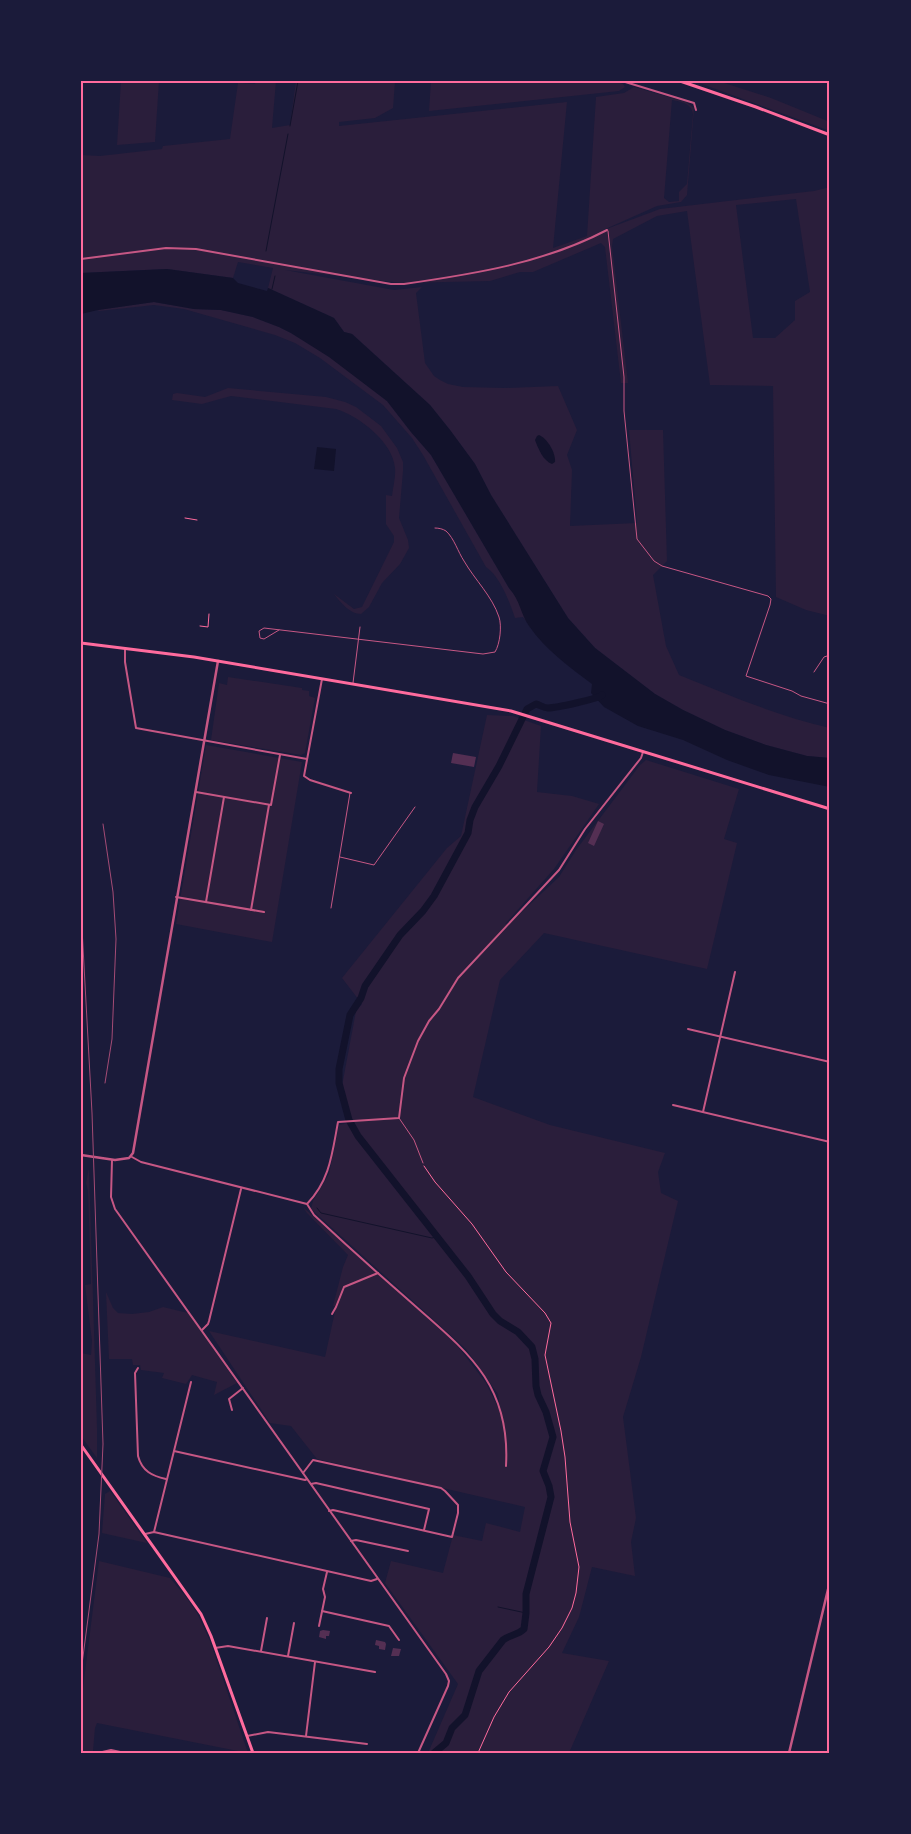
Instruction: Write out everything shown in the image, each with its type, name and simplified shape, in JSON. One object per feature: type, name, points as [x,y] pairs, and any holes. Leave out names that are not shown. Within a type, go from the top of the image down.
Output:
[{"type":"main road","points":[[680,81],[756,106],[830,135]]},
{"type":"main road","points":[[81,643],[218,660],[322,680],[517,712],[830,810]]},
{"type":"main road","points":[[81,1445],[195,1605],[204,1621],[216,1648],[253,1753]]},
{"type":"street","points":[[622,81],[694,103],[696,110]]},
{"type":"street","points":[[81,259],[166,248],[196,249],[391,284],[404,284],[489,271],[587,241],[608,230]]},
{"type":"street","points":[[125,648],[125,662],[136,728],[307,759]]},
{"type":"street","points":[[132,1157],[218,660]]},
{"type":"street","points":[[322,680],[304,773],[305,778],[330,788],[350,793]]},
{"type":"street","points":[[307,1204],[319,1190],[326,1175],[338,1122],[399,1118],[404,1078],[418,1041],[458,978],[559,870],[580,837],[641,758],[643,752]]},
{"type":"street","points":[[251,910],[269,804],[271,805],[280,755]]},
{"type":"street","points":[[194,792],[269,804]]},
{"type":"street","points":[[206,902],[224,797]]},
{"type":"street","points":[[176,896],[264,912]]},
{"type":"street","points":[[703,1112],[735,972]]},
{"type":"street","points":[[688,1029],[830,1062]]},
{"type":"street","points":[[673,1105],[830,1142]]},
{"type":"street","points":[[81,1155],[112,1160],[123,1160],[132,1157],[141,1162],[307,1204],[314,1215],[452,1338],[469,1356],[496,1397],[502,1414],[506,1436],[506,1466]]},
{"type":"street","points":[[112,1160],[110,1196],[116,1209],[446,1674],[449,1681],[446,1691],[418,1753]]},
{"type":"street","points":[[202,1330],[210,1321],[241,1188]]},
{"type":"street","points":[[332,1314],[344,1287],[378,1273]]},
{"type":"street","points":[[138,1368],[135,1373],[138,1456],[142,1466],[148,1472],[166,1479]]},
{"type":"street","points":[[154,1532],[191,1382]]},
{"type":"street","points":[[232,1410],[229,1400],[243,1388]]},
{"type":"street","points":[[174,1451],[307,1479]]},
{"type":"street","points":[[303,1473],[313,1460],[441,1488],[458,1505],[452,1537],[333,1510],[330,1511]]},
{"type":"street","points":[[310,1484],[316,1483],[429,1509],[424,1531]]},
{"type":"street","points":[[145,1534],[154,1532],[371,1581],[377,1579]]},
{"type":"street","points":[[351,1541],[356,1540],[408,1551]]},
{"type":"street","points":[[319,1626],[325,1597],[324,1589],[327,1571]]},
{"type":"street","points":[[789,1753],[830,1581]]},
{"type":"street","points":[[322,1611],[389,1626],[399,1640]]},
{"type":"street","points":[[261,1651],[267,1618]]},
{"type":"street","points":[[288,1656],[294,1623]]},
{"type":"street","points":[[216,1648],[226,1645],[375,1672]]},
{"type":"street","points":[[306,1736],[315,1661]]},
{"type":"street","points":[[247,1736],[268,1732],[367,1744]]},
{"type":"street","points":[[98,1753],[105,1750],[125,1753]]},
{"type":"lane","points":[[608,230],[624,377],[624,411],[637,538],[654,561],[662,566],[768,596],[771,599],[770,605],[746,676],[792,691],[801,696],[830,704]]},
{"type":"lane","points":[[279,630],[264,639],[260,638],[259,635],[261,629],[279,630],[483,654],[496,652],[500,624],[498,615],[479,581],[463,560],[448,534],[443,529],[435,528]]},
{"type":"lane","points":[[353,685],[360,627]]},
{"type":"lane","points":[[814,672],[824,657],[830,654]]},
{"type":"lane","points":[[331,908],[350,793]]},
{"type":"lane","points":[[340,856],[374,865],[414,807]]},
{"type":"lane","points":[[399,1118],[414,1140],[422,1164]]},
{"type":"path","points":[[185,518],[197,520]]},
{"type":"path","points":[[200,626],[208,627],[209,614]]},
{"type":"path","points":[[422,1164],[430,1176],[466,1216],[506,1272],[549,1318],[551,1327],[545,1355],[561,1431],[570,1522],[579,1567],[572,1608],[562,1628],[549,1647],[506,1696],[478,1753]]},
{"type":"shaded area","points":[[121,81],[159,81],[155,142],[117,145]]},
{"type":"shaded area","points":[[256,81],[276,81],[272,128],[290,125],[296,81],[395,81],[393,108],[375,118],[339,122],[339,126],[567,102],[553,248],[587,236],[596,97],[624,93],[634,87],[686,102],[694,108],[687,195],[681,202],[657,206],[601,231],[660,209],[814,191],[830,187],[830,616],[806,610],[776,597],[773,386],[710,385],[687,211],[657,216],[613,239],[612,246],[628,383],[621,383],[605,247],[601,243],[533,272],[520,272],[490,281],[402,283],[285,270],[394,290],[422,287],[416,293],[425,363],[434,376],[448,384],[463,387],[505,388],[558,386],[577,430],[567,455],[572,470],[570,526],[637,523],[629,430],[663,430],[667,561],[653,575],[666,646],[679,675],[772,711],[830,728],[830,758],[807,756],[766,745],[725,730],[655,694],[595,648],[568,618],[491,495],[475,464],[430,405],[352,334],[344,332],[334,318],[268,288],[273,268],[238,262],[233,278],[167,269],[81,273],[81,155],[100,156],[162,149],[163,146],[230,139],[238,83],[255,84]],"holes":[[[672,100],[688,105],[693,114],[687,184],[679,192],[679,201],[669,202],[664,198]],[[796,199],[810,292],[795,301],[795,320],[775,338],[753,338],[736,205]]]},
{"type":"shaded area","points":[[431,81],[615,81],[623,84],[625,87],[619,91],[429,111]]},
{"type":"shaded area","points":[[694,81],[718,81],[771,98],[830,122],[830,131]]},
{"type":"shaded area","points":[[167,269],[233,278],[238,283],[267,291],[268,288],[334,318],[344,332],[352,334],[430,405],[450,430],[475,464],[491,495],[568,618],[595,648],[655,694],[725,730],[766,745],[807,756],[830,758],[830,787],[769,775],[727,760],[683,740],[638,726],[604,707],[591,693],[592,684],[550,650],[529,626],[516,598],[431,455],[387,401],[329,357],[291,333],[253,317],[221,310],[194,309],[154,302],[81,314],[81,273]]},
{"type":"shaded area","points":[[154,302],[194,309],[221,310],[253,317],[279,327],[330,357],[387,401],[431,455],[509,588],[517,598],[529,625],[523,617],[515,618],[500,583],[486,567],[423,455],[412,438],[383,405],[320,358],[295,343],[275,335],[184,309],[154,305],[98,310]]},
{"type":"shaded area","points":[[228,388],[326,397],[345,402],[356,407],[381,426],[397,448],[403,462],[399,518],[408,540],[409,548],[400,564],[382,583],[369,607],[361,614],[349,610],[334,594],[354,609],[362,607],[394,542],[394,536],[386,524],[386,495],[392,496],[395,478],[393,458],[388,449],[382,440],[364,424],[345,412],[336,409],[231,396],[202,404],[172,400],[173,394],[177,393],[205,397]]},
{"type":"shaded area","points":[[539,435],[548,442],[552,450],[555,462],[552,464],[543,457],[538,447],[535,440]]},
{"type":"shaded area","points":[[317,447],[336,449],[334,471],[314,469]]},
{"type":"shaded area","points":[[228,677],[302,688],[302,690],[309,691],[309,696],[315,698],[305,753],[301,755],[211,740],[219,683],[227,685]]},
{"type":"shaded area","points":[[487,715],[513,716],[541,726],[537,792],[572,796],[599,804],[554,869],[505,924],[510,923],[559,877],[576,850],[640,765],[646,760],[739,789],[724,839],[737,843],[707,969],[544,933],[500,980],[473,1097],[550,1125],[665,1153],[658,1172],[661,1193],[678,1201],[641,1357],[623,1417],[636,1518],[631,1542],[635,1576],[592,1567],[579,1617],[562,1653],[609,1661],[569,1753],[428,1753],[458,1684],[385,1583],[391,1561],[443,1573],[453,1535],[482,1541],[486,1523],[520,1532],[525,1507],[317,1459],[291,1426],[270,1423],[209,1331],[325,1357],[336,1307],[333,1306],[348,1255],[303,1207],[456,1344],[486,1383],[501,1414],[498,1394],[466,1349],[311,1209],[313,1201],[329,1174],[339,1125],[348,1123],[342,1086],[356,1011],[362,1004],[342,978],[447,848],[461,836]]},
{"type":"shaded area","points":[[206,745],[302,762],[272,942],[176,924]]},
{"type":"shaded area","points":[[89,1168],[97,1458],[81,1436],[81,1353],[91,1355],[92,1341],[85,1285],[91,1284],[88,1191],[86,1183]]},
{"type":"shaded area","points":[[106,1292],[113,1308],[118,1313],[149,1312],[163,1307],[188,1313],[237,1383],[214,1395],[217,1382],[192,1375],[186,1384],[162,1378],[164,1373],[141,1370],[140,1365],[133,1365],[132,1359],[109,1359]]},
{"type":"shaded area","points":[[110,1491],[147,1543],[102,1533],[105,1494]]},
{"type":"shaded area","points":[[99,1561],[170,1578],[186,1597],[197,1613],[210,1641],[248,1753],[97,1723],[93,1751],[96,1752],[81,1753],[81,1704]]},
{"type":"building","points":[[453,753],[476,757],[474,767],[451,763]]},
{"type":"building","points":[[598,821],[604,824],[594,846],[588,843]]},
{"type":"building","points":[[320,1631],[330,1631],[326,1639],[319,1637]]},
{"type":"building","points":[[376,1640],[385,1642],[385,1650],[379,1649],[379,1646],[375,1645]]},
{"type":"building","points":[[393,1648],[401,1649],[399,1656],[391,1656]]},
{"type":"waterway","points":[[290,126],[298,81]]},
{"type":"waterway","points":[[266,251],[288,134]]},
{"type":"waterway","points":[[272,289],[275,276]]},
{"type":"waterway","points":[[434,1753],[446,1743],[452,1728],[465,1715],[479,1671],[503,1640],[524,1629],[526,1594],[551,1497],[543,1471],[553,1437],[546,1412],[538,1395],[532,1347],[518,1332],[500,1321],[493,1314],[468,1276],[358,1136],[349,1120],[339,1083],[339,1069],[350,1015],[361,998],[365,986],[400,935],[423,911],[434,896],[468,833],[475,807],[499,766],[527,709],[536,704],[546,708],[559,707],[602,695]]},
{"type":"waterway","points":[[317,1208],[321,1213],[432,1238],[436,1237]]},
{"type":"waterway","points":[[498,1607],[526,1613]]},
{"type":"railway","points":[[103,824],[113,892],[116,939],[112,1039],[105,1083]]},
{"type":"railway","points":[[81,910],[92,1113],[103,1444],[99,1534],[81,1672]]}]
